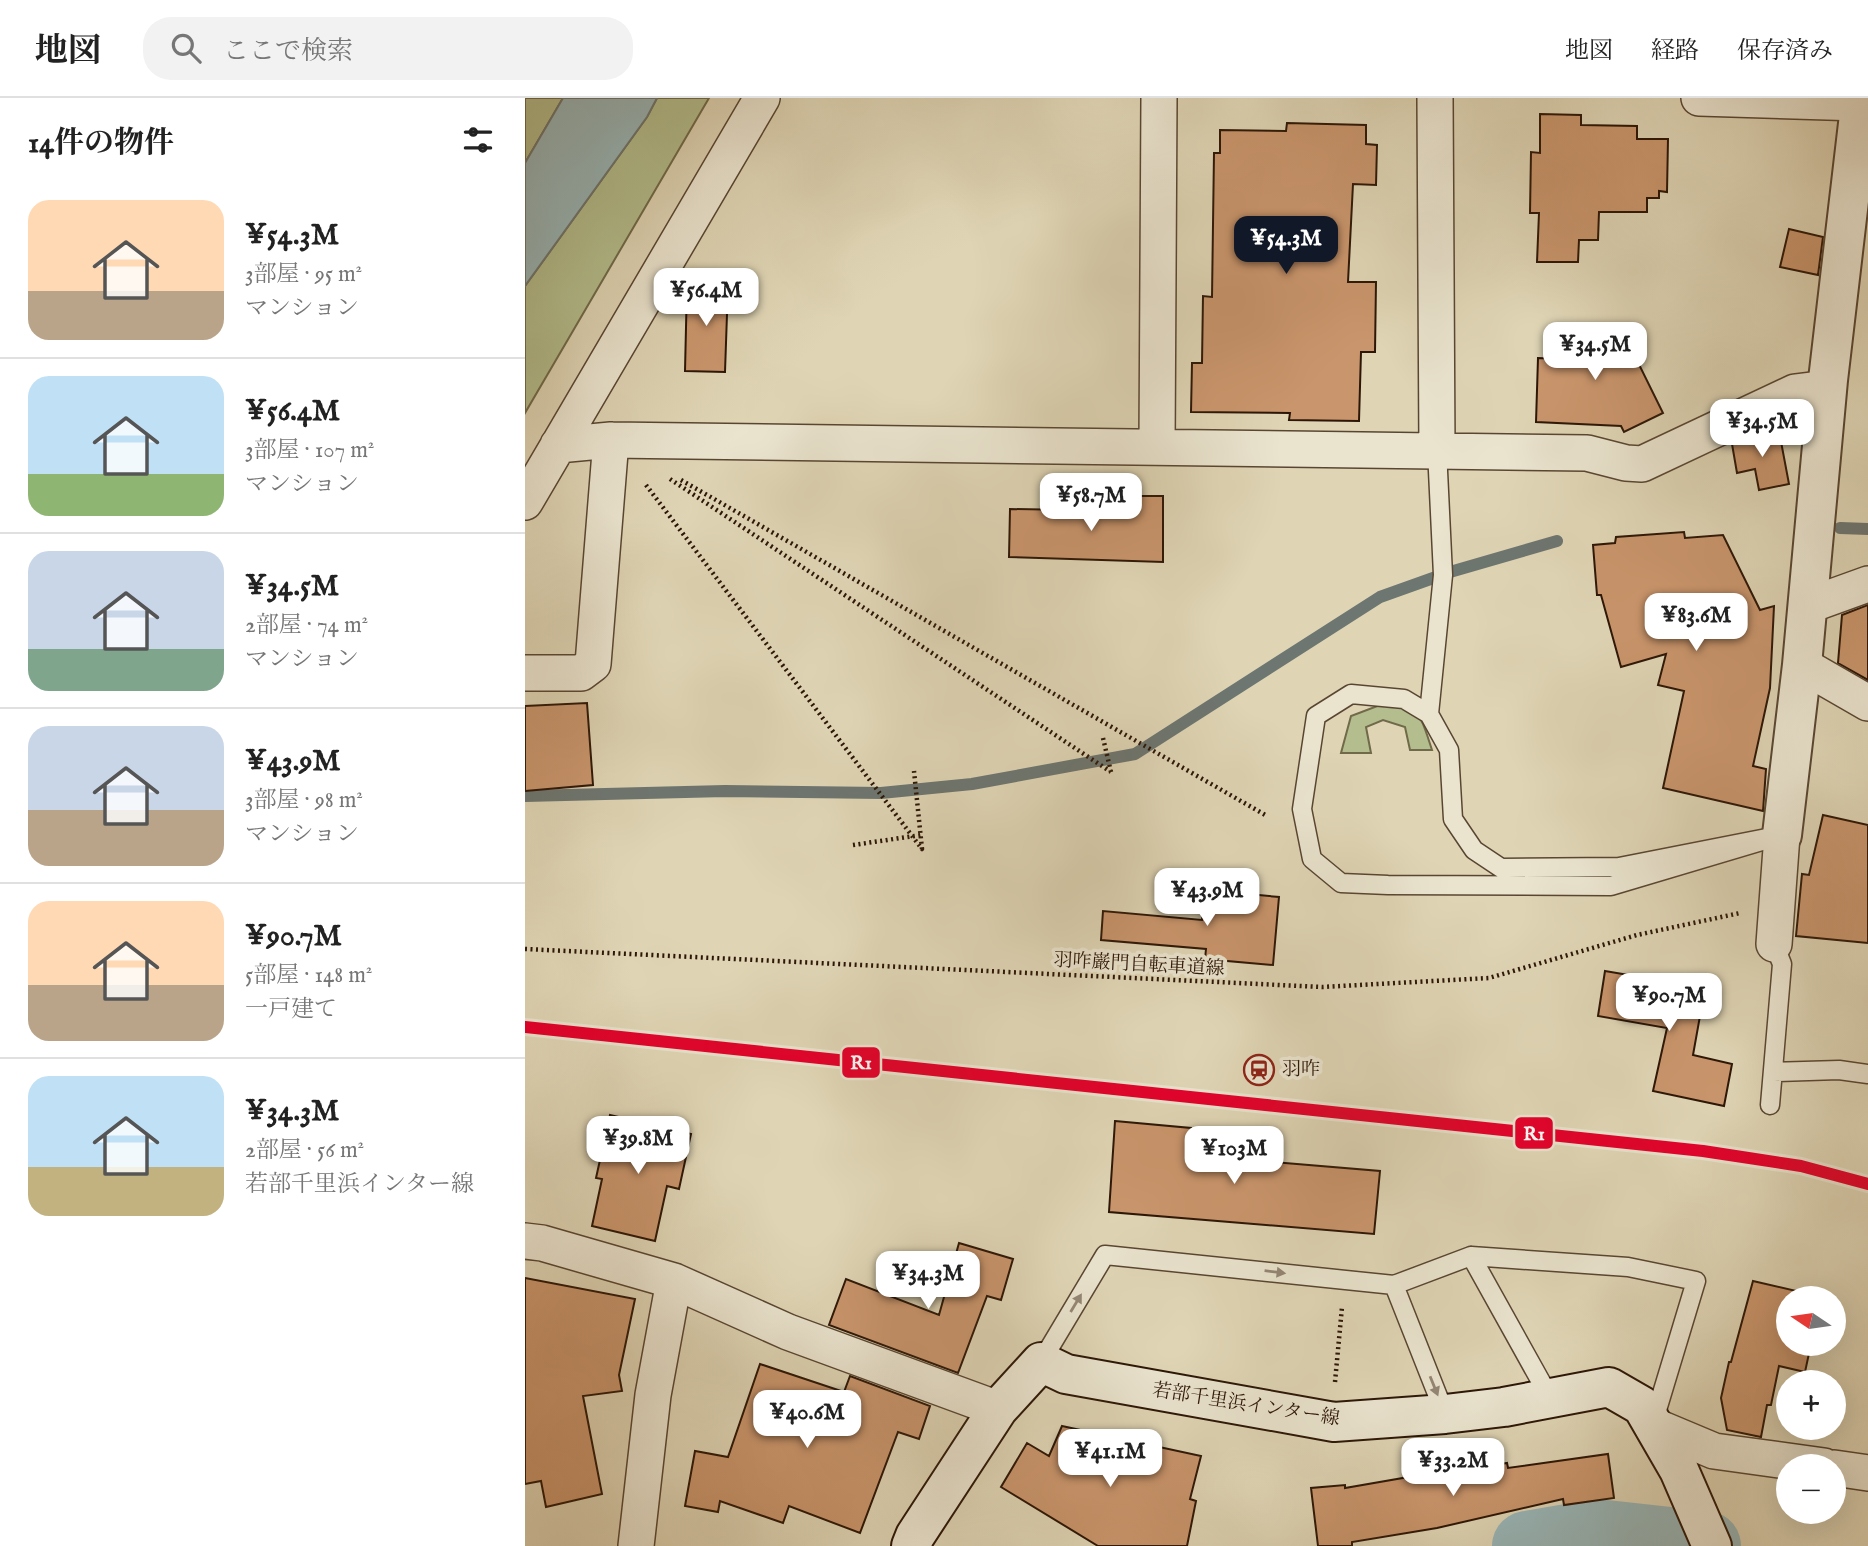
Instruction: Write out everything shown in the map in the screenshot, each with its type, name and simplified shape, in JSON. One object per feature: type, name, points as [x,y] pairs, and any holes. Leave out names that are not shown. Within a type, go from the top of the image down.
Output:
[{"type":"main road","points":[[1782,835],[1802,665],[1827,394],[1863,101]]},
{"type":"main road","points":[[913,1541],[998,1409],[1041,1362]]},
{"type":"main road","name":"若部千里浜インター線","points":[[1041,1362],[1066,1374],[1334,1422],[1445,1415],[1609,1387],[1642,1406],[1679,1470],[1705,1531]]},
{"type":"street","points":[[525,502],[762,98]]},
{"type":"street","points":[[1157,446],[1159,98]]},
{"type":"street","points":[[1436,98],[1437,450]]},
{"type":"street","points":[[1699,98],[1863,101]]},
{"type":"street","points":[[558,445],[611,440],[1437,450],[1587,453],[1642,464],[1795,392],[1811,390],[1827,394]]},
{"type":"street","points":[[525,673],[581,673],[593,664],[611,440]]},
{"type":"street","points":[[1807,606],[1868,584]]},
{"type":"street","points":[[1802,665],[1868,703]]},
{"type":"street","points":[[1774,944],[1782,835]]},
{"type":"street","points":[[525,1241],[542,1243],[674,1281],[788,1332],[998,1409]]},
{"type":"street","points":[[636,1546],[653,1395],[674,1281]]},
{"type":"street","points":[[1652,1425],[1714,1451],[1776,1459]]},
{"type":"street","points":[[1846,1470],[1868,1473]]},
{"type":"lane","points":[[1429,714],[1443,575],[1437,450]]},
{"type":"lane","points":[[1351,694],[1404,699],[1429,714],[1449,750],[1453,819],[1474,850],[1500,868],[1619,867],[1782,835],[1611,886],[1388,886],[1341,883],[1312,859],[1302,808],[1316,716],[1351,694]]},
{"type":"lane","points":[[1770,1105],[1782,964],[1774,944]]},
{"type":"lane","points":[[1774,1072],[1839,1070],[1868,1074]]},
{"type":"lane","points":[[1041,1362],[1105,1255],[1394,1285],[1471,1256],[1628,1267],[1696,1281],[1652,1425]]},
{"type":"lane","points":[[1471,1256],[1550,1398]]},
{"type":"lane","points":[[1394,1285],[1445,1415]]},
{"type":"path","points":[[611,440],[922,849],[914,771]]},
{"type":"path","points":[[1103,738],[1111,772],[670,477],[1266,816]]},
{"type":"path","points":[[853,845],[921,835]]},
{"type":"path","name":"羽咋巌門自転車道線","points":[[525,949],[1322,988],[1489,978],[1637,934],[1743,913]]},
{"type":"path","points":[[1335,1385],[1343,1299]]},
{"type":"green space","points":[[525,98],[563,98],[525,163]]},
{"type":"green space","points":[[657,98],[709,98],[525,413],[525,286],[647,117]]},
{"type":"green space","points":[[1380,705],[1404,707],[1417,714],[1432,750],[1410,750],[1405,727],[1383,720],[1366,727],[1371,753],[1341,753],[1351,716]]},
{"type":"water","points":[[563,98],[657,98],[647,117],[525,286],[525,163]]},
{"type":"building","points":[[1540,114],[1581,115],[1581,125],[1637,126],[1637,139],[1668,139],[1667,192],[1659,191],[1659,198],[1647,198],[1647,212],[1599,212],[1598,240],[1579,240],[1578,262],[1537,262],[1539,213],[1530,213],[1531,152],[1540,153]]},
{"type":"building","points":[[1287,123],[1366,125],[1366,144],[1377,145],[1376,185],[1353,184],[1348,282],[1376,282],[1375,352],[1361,352],[1359,421],[1289,420],[1290,413],[1191,412],[1192,363],[1202,363],[1203,296],[1212,297],[1214,153],[1220,153],[1220,130],[1286,131]]},
{"type":"building","points":[[1789,229],[1823,237],[1818,275],[1780,267]]},
{"type":"building","points":[[687,284],[728,285],[725,372],[685,371]]},
{"type":"building","points":[[1564,326],[1621,328],[1663,413],[1624,432],[1621,426],[1536,422],[1538,358],[1562,359]]},
{"type":"building","points":[[1779,431],[1789,484],[1759,490],[1755,469],[1737,473],[1732,444],[1746,437]]},
{"type":"building","points":[[1127,496],[1163,496],[1163,562],[1009,557],[1010,509],[1127,511]]},
{"type":"building","points":[[1684,532],[1685,538],[1723,535],[1760,610],[1774,606],[1770,688],[1753,766],[1766,769],[1763,811],[1663,788],[1684,691],[1658,685],[1666,654],[1621,667],[1601,595],[1597,595],[1593,545],[1615,543],[1616,537]]},
{"type":"building","points":[[1868,605],[1868,680],[1838,663],[1842,615]]},
{"type":"building","points":[[587,703],[593,785],[525,791],[525,706]]},
{"type":"building","points":[[1823,815],[1868,825],[1868,943],[1796,936],[1802,874],[1809,875]]},
{"type":"building","points":[[1205,890],[1279,897],[1273,965],[1205,959],[1206,949],[1101,940],[1103,911],[1202,920]]},
{"type":"building","points":[[1605,971],[1705,988],[1693,1055],[1732,1064],[1724,1106],[1653,1091],[1667,1028],[1598,1016]]},
{"type":"building","points":[[610,1115],[691,1134],[679,1189],[667,1186],[655,1241],[592,1226],[602,1179],[596,1178]]},
{"type":"building","points":[[1115,1121],[1191,1128],[1188,1155],[1380,1171],[1374,1234],[1109,1212]]},
{"type":"building","points":[[959,1243],[1013,1259],[1001,1300],[987,1296],[958,1373],[829,1325],[846,1279],[939,1315]]},
{"type":"building","points":[[525,1278],[635,1299],[619,1375],[622,1391],[583,1396],[602,1494],[546,1507],[541,1481],[525,1484]]},
{"type":"building","points":[[1753,1281],[1776,1286],[1776,1356],[1808,1356],[1805,1370],[1779,1366],[1776,1370],[1771,1405],[1767,1405],[1761,1437],[1727,1430],[1721,1398]]},
{"type":"building","points":[[760,1364],[844,1392],[850,1376],[930,1406],[919,1439],[898,1432],[860,1533],[789,1506],[783,1523],[720,1501],[718,1512],[685,1506],[695,1451],[728,1457]]},
{"type":"building","points":[[1062,1426],[1201,1456],[1190,1499],[1196,1501],[1187,1546],[1098,1546],[1001,1487],[1027,1443],[1049,1456]]},
{"type":"building","points":[[1608,1454],[1614,1498],[1564,1505],[1563,1499],[1437,1528],[1352,1542],[1352,1546],[1318,1546],[1311,1488],[1345,1485],[1345,1488],[1472,1466],[1472,1469],[1507,1463],[1508,1468]]},
{"type":"waterway","points":[[1840,528],[1868,529]]},
{"type":"waterway","points":[[525,796],[725,791],[881,793],[972,784],[1135,754],[1380,597],[1450,572],[1557,541]]},
{"type":"waterway","points":[[1527,1546],[1597,1534],[1706,1546]]},
{"type":"transit line","name":"R1","points":[[525,1027],[1703,1151],[1801,1166],[1868,1184]]},
{"type":"place","name":"羽咋","points":[[1259,1070]]}]
